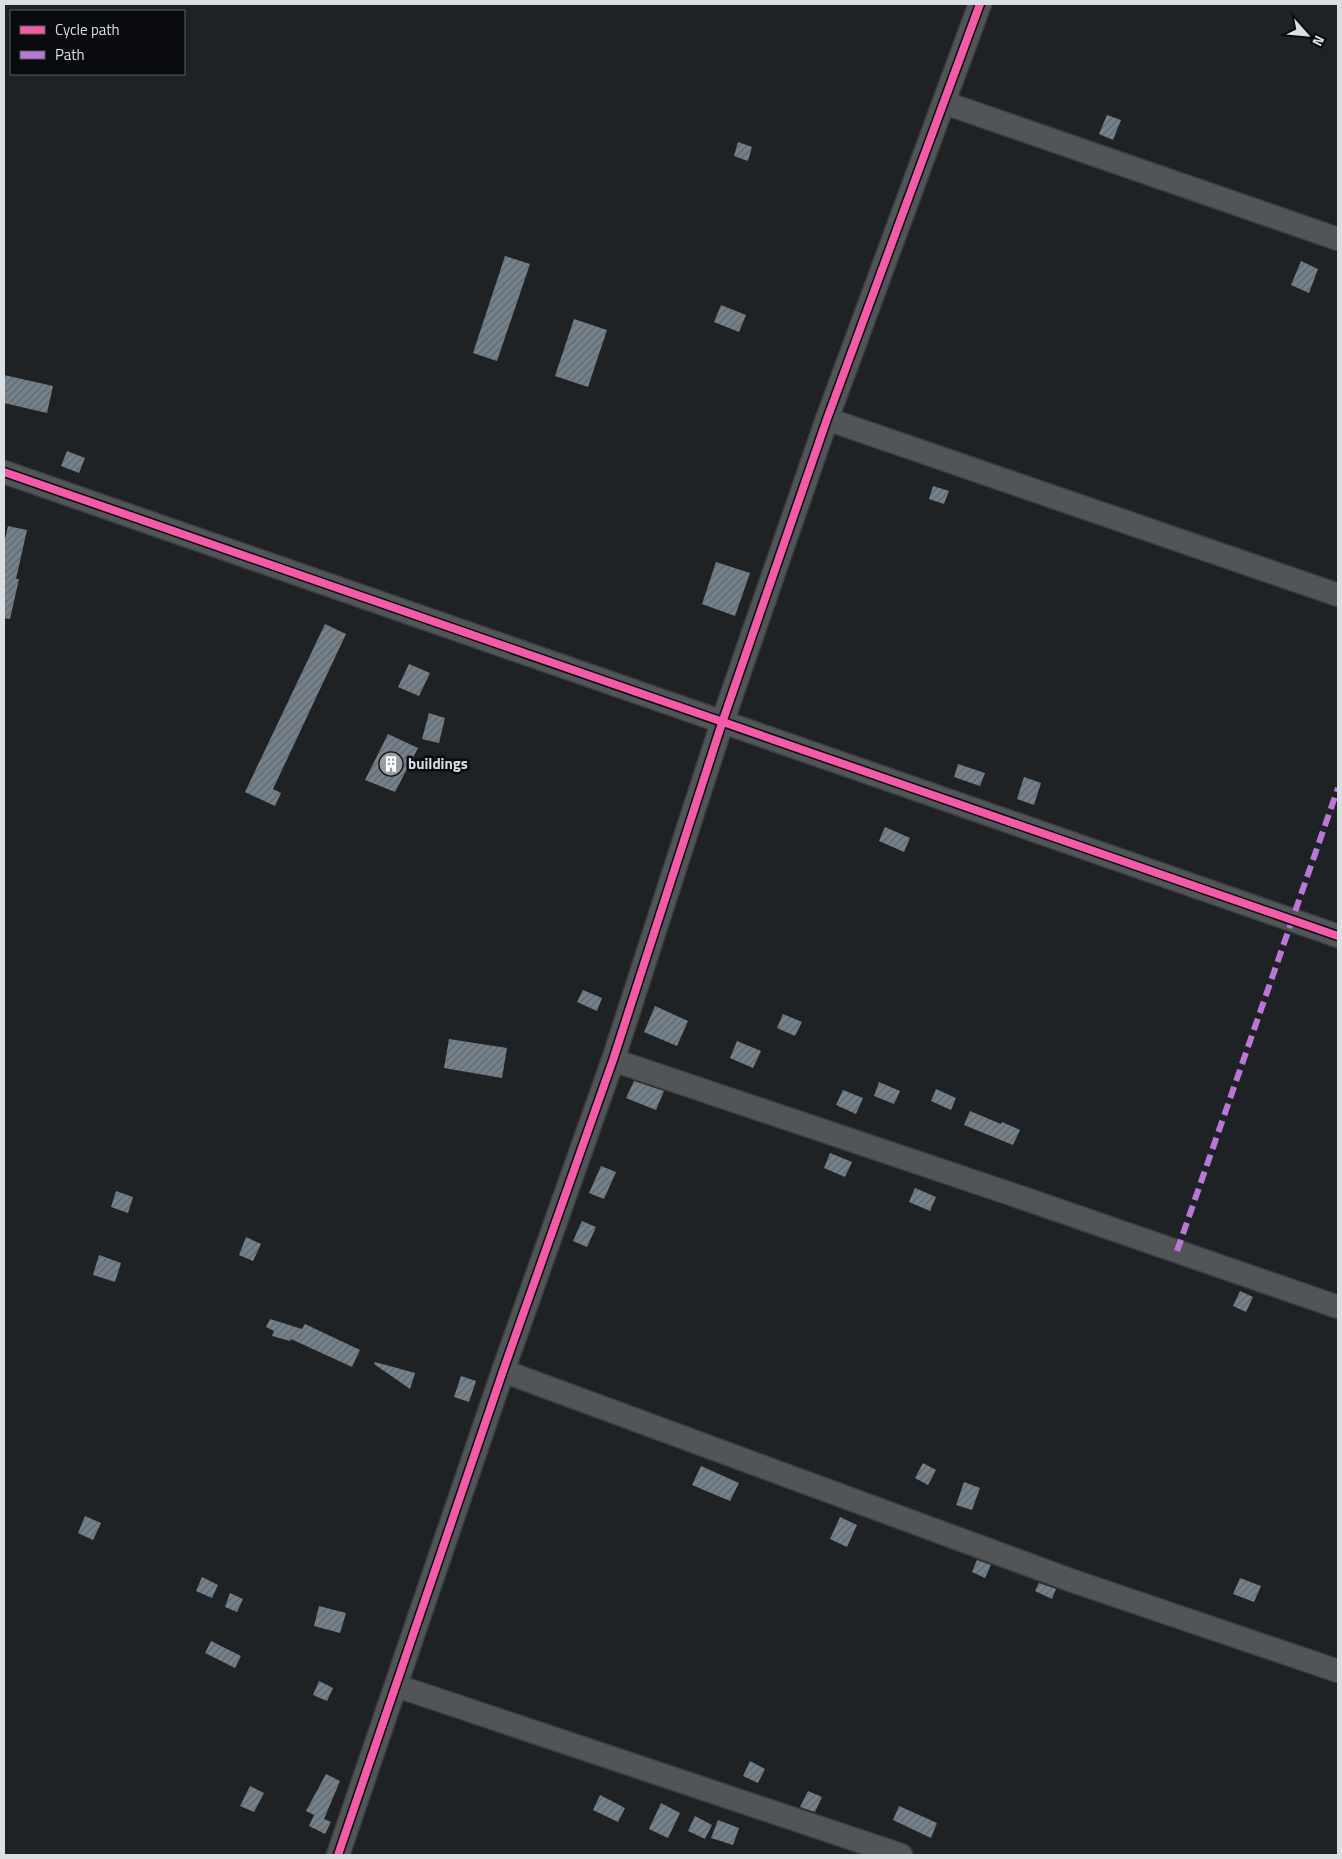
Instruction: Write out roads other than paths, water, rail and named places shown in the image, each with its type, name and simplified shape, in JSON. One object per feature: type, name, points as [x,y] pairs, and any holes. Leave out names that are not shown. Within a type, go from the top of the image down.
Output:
[{"type":"street","points":[[338,1855],[503,1371],[613,1060],[722,723],[827,419],[980,4]]},
{"type":"street","points":[[945,103],[1338,239]]},
{"type":"street","points":[[827,419],[1338,595]]},
{"type":"street","points":[[4,472],[1338,936]]},
{"type":"street","points":[[613,1060],[1011,1194],[1338,1307]]},
{"type":"street","points":[[503,1371],[1070,1580],[1338,1672]]},
{"type":"street","points":[[396,1686],[901,1855]]},
{"type":"place","name":"buildings","points":[[391,764]]}]
